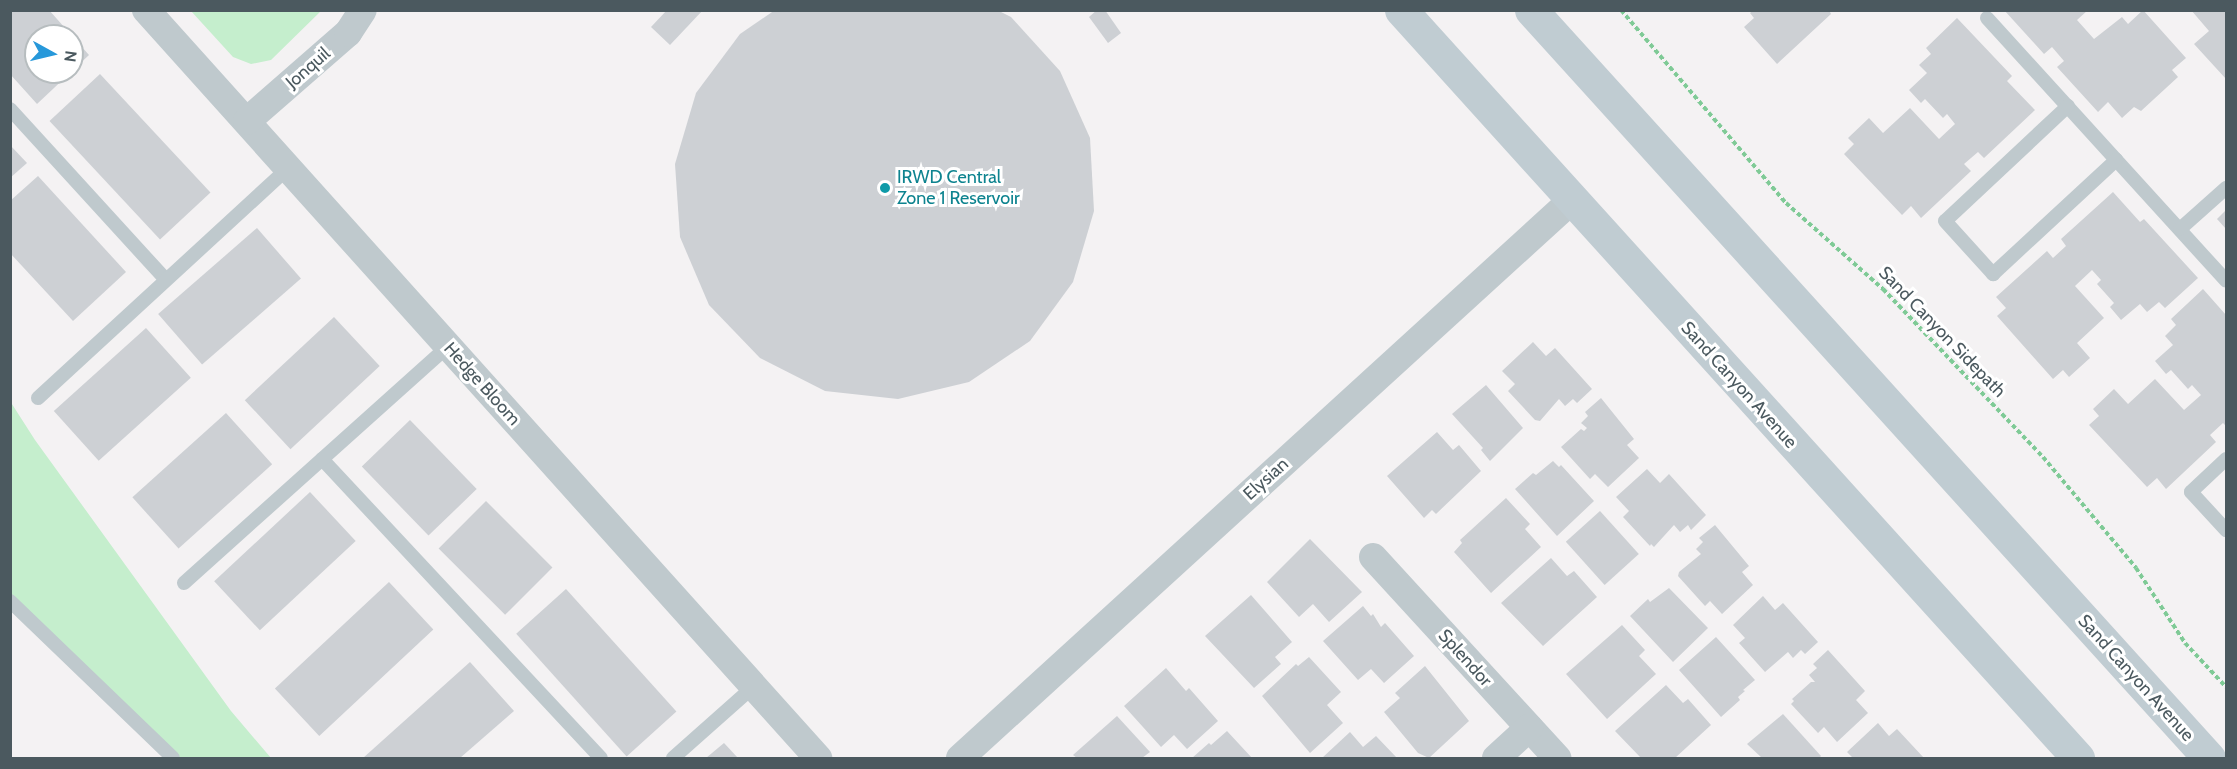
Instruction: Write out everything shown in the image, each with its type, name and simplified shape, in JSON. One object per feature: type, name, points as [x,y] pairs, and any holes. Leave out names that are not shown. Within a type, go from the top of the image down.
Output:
[{"type":"main road","name":"Sand Canyon Avenue","points":[[1401,10],[2078,759]]},
{"type":"main road","name":"Sand Canyon Avenue","points":[[1531,10],[2209,759]]},
{"type":"street","name":"Hedge Bloom","points":[[146,10],[818,759]]},
{"type":"street","name":"Jonquil","points":[[247,121],[348,33],[363,10]]},
{"type":"street","name":"Elysian","points":[[960,759],[1572,200]]},
{"type":"street","name":"Splendor","points":[[1373,557],[1557,759]]},
{"type":"street","points":[[1496,759],[1529,728]]},
{"type":"lane","points":[[1987,18],[2226,281]]},
{"type":"lane","points":[[2068,106],[1944,221],[1993,274],[2116,160]]},
{"type":"lane","points":[[10,109],[166,280]]},
{"type":"lane","points":[[38,398],[288,168]]},
{"type":"lane","points":[[2180,229],[2226,188]]},
{"type":"lane","points":[[184,583],[448,346]]},
{"type":"lane","points":[[322,459],[601,759]]},
{"type":"lane","points":[[2226,459],[2192,492],[2226,530]]},
{"type":"lane","points":[[10,601],[173,759]]},
{"type":"lane","points":[[674,759],[753,687]]},
{"type":"path","name":"Sand Canyon Sidepath","points":[[1621,10],[1786,203],[1883,289],[2043,457],[2136,568],[2185,643],[2226,687]]},
{"type":"green space","points":[[191,11],[321,11],[271,60],[251,64],[233,57]]},
{"type":"green space","points":[[10,401],[35,440],[231,711],[271,758],[178,758],[11,602]]},
{"type":"building","points":[[10,10],[49,10],[61,24],[24,24],[24,84],[58,84],[37,104],[10,74]]},
{"type":"building","points":[[667,10],[703,10],[670,45],[651,27]]},
{"type":"building","name":"IRWD Central Zone 1 Reservoir","points":[[775,10],[997,10],[1011,17],[1060,71],[1090,138],[1094,211],[1073,282],[1030,341],[969,382],[898,399],[825,391],[760,358],[709,305],[680,237],[675,164],[696,93],[740,34]]},
{"type":"building","points":[[1097,10],[1105,10],[1121,33],[1108,43],[1089,17]]},
{"type":"building","points":[[1753,10],[1829,10],[1831,14],[1777,64],[1744,27],[1754,18],[1750,13]]},
{"type":"building","points":[[2004,10],[2088,10],[2077,20],[2094,39],[2122,17],[2128,24],[2143,10],[2186,58],[2172,70],[2178,77],[2141,111],[2134,107],[2122,118],[2108,102],[2098,112],[2057,67],[2064,61],[2052,47],[2044,54]]},
{"type":"building","points":[[2191,10],[2226,10],[2226,79],[2194,44],[2209,31]]},
{"type":"building","points":[[1957,18],[2012,76],[2007,81],[2035,110],[1984,158],[1978,152],[1964,164],[1971,171],[1921,218],[1911,206],[1902,215],[1844,154],[1854,144],[1848,138],[1869,118],[1883,133],[1910,108],[1939,139],[1955,124],[1947,114],[1943,118],[1925,99],[1921,103],[1909,90],[1927,73],[1919,65],[1931,54],[1926,48]]},
{"type":"building","points":[[84,49],[89,55],[84,60]]},
{"type":"building","points":[[100,74],[210,192],[160,240],[50,121]]},
{"type":"building","points":[[10,145],[27,163],[10,178]]},
{"type":"building","points":[[38,176],[126,272],[73,321],[10,253],[10,201]]},
{"type":"building","points":[[2113,192],[2140,222],[2144,219],[2198,278],[2165,308],[2159,302],[2147,312],[2140,304],[2121,320],[2110,307],[2114,303],[2097,284],[2101,280],[2092,270],[2075,286],[2104,318],[2077,343],[2090,358],[2069,377],[2063,370],[2053,379],[1997,316],[2006,308],[1996,297],[2047,251],[2053,258],[2066,246],[2061,239]]},
{"type":"building","points":[[2226,210],[2226,229],[2217,219]]},
{"type":"building","points":[[257,228],[301,279],[202,365],[158,314]]},
{"type":"building","points":[[2203,289],[2226,315],[2226,426],[2223,423],[2210,435],[2216,442],[2166,489],[2157,478],[2147,487],[2089,425],[2099,416],[2093,409],[2114,389],[2128,404],[2155,379],[2184,410],[2201,395],[2192,385],[2188,389],[2171,370],[2166,374],[2155,361],[2173,345],[2165,336],[2176,325],[2171,319]]},
{"type":"building","points":[[334,317],[380,366],[290,449],[245,400]]},
{"type":"building","points":[[146,328],[191,378],[99,461],[54,411]]},
{"type":"building","points":[[1533,342],[1546,356],[1555,348],[1592,389],[1577,403],[1573,399],[1565,406],[1559,399],[1540,421],[1535,420],[1508,391],[1515,384],[1502,371]]},
{"type":"building","points":[[1486,385],[1523,428],[1490,461],[1481,450],[1483,448],[1452,414]]},
{"type":"building","points":[[1601,398],[1634,439],[1627,445],[1639,458],[1608,487],[1595,474],[1590,479],[1561,447],[1581,429],[1584,431],[1587,428],[1581,423],[1588,416],[1585,412]]},
{"type":"building","points":[[226,413],[272,464],[179,549],[132,497]]},
{"type":"building","points":[[410,420],[477,489],[428,536],[362,467]]},
{"type":"building","points":[[1437,432],[1453,450],[1459,445],[1481,471],[1436,514],[1432,510],[1424,518],[1387,476]]},
{"type":"building","points":[[1553,461],[1559,467],[1561,465],[1594,501],[1557,536],[1515,489],[1533,473],[1536,475]]},
{"type":"building","points":[[1647,469],[1660,483],[1669,474],[1706,515],[1691,530],[1688,525],[1680,532],[1674,525],[1654,547],[1651,544],[1650,546],[1623,517],[1629,511],[1616,497]]},
{"type":"building","points":[[310,492],[356,541],[260,630],[214,581]]},
{"type":"building","points":[[1506,498],[1530,524],[1525,529],[1541,547],[1491,593],[1454,552],[1462,543],[1460,540]]},
{"type":"building","points":[[486,501],[552,567],[505,615],[439,548]]},
{"type":"building","points":[[1600,511],[1639,554],[1605,585],[1566,542]]},
{"type":"building","points":[[1715,525],[1749,566],[1742,572],[1753,585],[1722,614],[1710,601],[1705,606],[1678,576],[1679,572],[1701,554],[1696,549],[1703,542],[1699,538]]},
{"type":"building","points":[[1310,539],[1362,592],[1329,622],[1313,604],[1299,617],[1267,582]]},
{"type":"building","points":[[1551,558],[1567,576],[1574,571],[1597,597],[1543,646],[1501,603]]},
{"type":"building","points":[[389,582],[433,630],[319,736],[275,688]]},
{"type":"building","points":[[1669,588],[1708,628],[1673,662],[1630,616],[1648,599],[1650,602]]},
{"type":"building","points":[[566,589],[676,712],[627,756],[516,634]]},
{"type":"building","points":[[1251,595],[1292,642],[1275,657],[1281,664],[1254,688],[1205,636]]},
{"type":"building","points":[[1763,596],[1775,610],[1783,603],[1818,642],[1805,654],[1801,650],[1793,658],[1788,652],[1765,672],[1739,643],[1745,638],[1733,625]]},
{"type":"building","points":[[1363,606],[1371,616],[1373,614],[1381,627],[1385,623],[1414,656],[1384,683],[1371,669],[1358,680],[1323,641]]},
{"type":"building","points":[[1622,625],[1645,650],[1639,656],[1656,674],[1607,719],[1566,674]]},
{"type":"building","points":[[1716,637],[1755,680],[1743,690],[1745,691],[1738,697],[1740,700],[1721,717],[1679,670]]},
{"type":"building","points":[[1828,650],[1865,691],[1856,700],[1868,713],[1837,742],[1824,727],[1818,733],[1791,704],[1794,701],[1792,699],[1811,682],[1815,682],[1809,675],[1817,668],[1813,664]]},
{"type":"building","points":[[1309,657],[1341,692],[1327,705],[1343,723],[1310,753],[1262,696],[1296,664],[1298,666]]},
{"type":"building","points":[[470,662],[514,711],[460,758],[363,758]]},
{"type":"building","points":[[1425,666],[1469,721],[1429,758],[1418,753],[1384,712],[1400,698],[1395,693]]},
{"type":"building","points":[[1166,668],[1186,691],[1189,688],[1218,721],[1187,749],[1174,735],[1161,747],[1124,706]]},
{"type":"building","points":[[1666,685],[1683,703],[1688,699],[1711,725],[1675,758],[1641,758],[1615,731]]},
{"type":"building","points":[[1783,714],[1821,756],[1819,758],[1762,758],[1747,744]]},
{"type":"building","points":[[1117,716],[1150,752],[1142,758],[1077,758],[1073,755]]},
{"type":"building","points":[[1878,723],[1889,736],[1897,729],[1924,758],[1853,758],[1847,752]]},
{"type":"building","points":[[1227,731],[1252,758],[1192,758],[1209,743],[1211,745]]},
{"type":"building","points":[[1350,732],[1363,747],[1376,736],[1397,758],[1322,758]]},
{"type":"building","points":[[724,743],[738,758],[706,758]]},
{"type":"place","name":"IRWD Central Zone 1 Reservoir","points":[[885,188]]}]
